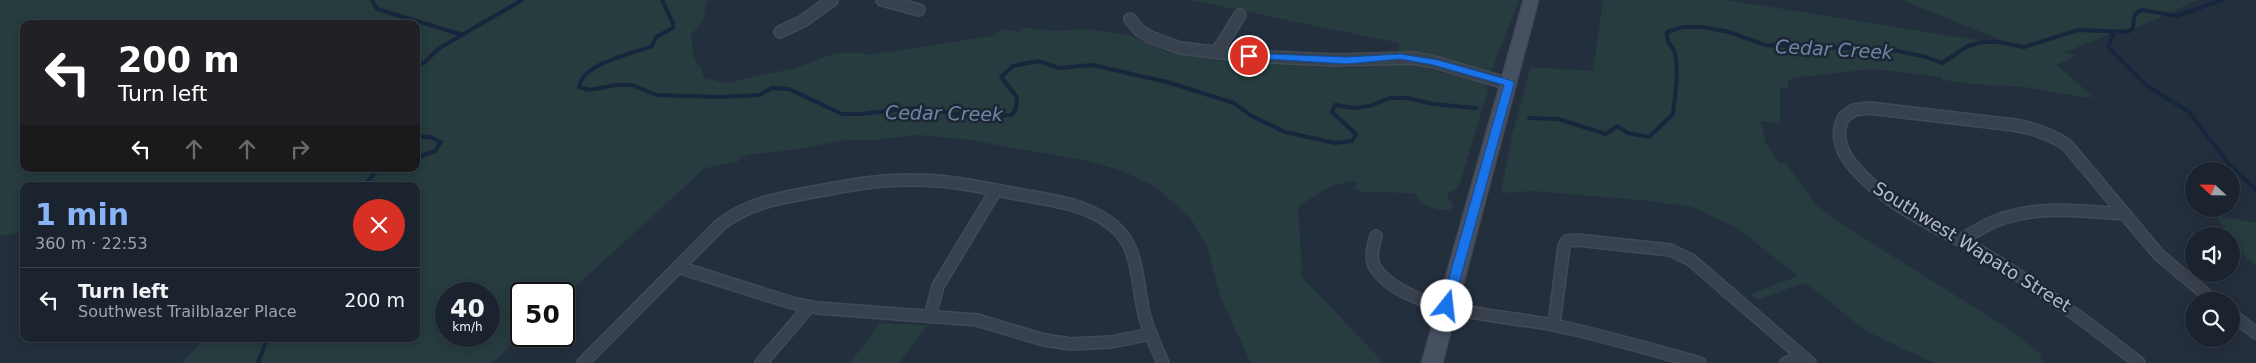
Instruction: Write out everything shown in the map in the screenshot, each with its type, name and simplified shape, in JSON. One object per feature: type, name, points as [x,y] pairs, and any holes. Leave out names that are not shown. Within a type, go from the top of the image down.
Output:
[{"type":"main road","points":[[1432,363],[1531,0]]},
{"type":"street","points":[[780,32],[803,21],[832,0]]},
{"type":"street","points":[[882,0],[919,10]]},
{"type":"street","points":[[1217,52],[1240,15]]},
{"type":"street","points":[[1130,18],[1140,31],[1157,41],[1180,48],[1336,60],[1406,57],[1434,62],[1509,84]]},
{"type":"street","name":"Southwest Wapato Street","points":[[2125,214],[2068,145],[2044,133],[2014,125],[1868,108],[1855,109],[1846,113],[1842,119],[1839,135],[1844,154],[1864,178],[1884,195],[1961,240],[2082,317],[2139,363]]},
{"type":"street","points":[[583,363],[729,217],[748,207],[769,200],[894,180],[936,181],[996,190],[1081,208],[1104,219],[1119,231],[1129,245],[1141,301],[1151,334],[1164,363]]},
{"type":"street","points":[[930,316],[938,286],[996,190]]},
{"type":"street","points":[[1961,240],[1999,220],[2029,213],[2078,210],[2125,214],[2159,255],[2203,292]]},
{"type":"street","points":[[1376,236],[1371,256],[1377,271],[1402,289],[1428,301],[1502,318],[1554,325],[1700,363]]},
{"type":"street","points":[[1554,325],[1564,246],[1567,241],[1577,240],[1670,250],[1684,255],[1805,359]]},
{"type":"street","points":[[678,267],[810,307],[988,322],[1028,336],[1058,342],[1090,344],[1151,334]]},
{"type":"street","points":[[761,363],[810,307]]},
{"type":"street","points":[[2240,321],[2256,333]]},
{"type":"street","points":[[1786,363],[1805,359]]},
{"type":"green space","points":[[0,0],[711,0],[706,3],[703,21],[691,35],[693,57],[702,69],[703,78],[726,83],[796,68],[836,53],[863,53],[868,55],[992,36],[1001,29],[1019,32],[1023,28],[1057,31],[1085,29],[1128,35],[1167,52],[1233,61],[1301,63],[1352,68],[1388,62],[1407,63],[1485,84],[1488,90],[1460,183],[1456,189],[1448,193],[1448,198],[1453,205],[1451,209],[1441,210],[1425,205],[1414,193],[1361,192],[1354,188],[1357,183],[1353,181],[1331,186],[1298,206],[1302,277],[1384,363],[1251,363],[1221,299],[1208,249],[1191,219],[1156,187],[1120,170],[1083,160],[963,139],[917,135],[874,140],[848,140],[784,151],[752,154],[742,157],[737,162],[705,168],[575,287],[575,282],[510,282],[510,346],[492,363],[182,363],[201,342],[420,342],[420,182],[20,182],[20,233],[0,236]]},
{"type":"green space","points":[[1190,0],[1519,0],[1491,72],[1398,54],[1399,43]]},
{"type":"green space","points":[[1603,0],[1726,0],[2015,46],[1902,0],[2198,0],[2132,30],[2125,28],[2063,53],[2076,55],[2057,65],[2093,97],[2025,87],[1971,84],[1943,80],[1941,77],[1874,69],[1792,78],[1788,82],[1788,88],[1780,87],[1780,124],[1761,121],[1765,142],[1779,163],[1786,163],[1814,203],[1840,223],[2012,331],[2042,355],[2040,359],[2044,363],[1933,363],[1866,331],[1810,286],[1801,284],[1757,300],[1750,294],[1798,276],[1737,228],[1692,207],[1650,201],[1534,191],[1501,193],[1512,136],[1531,67],[1593,71]]},
{"type":"green space","points":[[2217,218],[2230,218],[2256,223],[2256,265],[2245,257],[2240,250],[2240,227],[2224,227]]},
{"type":"green space","points":[[880,323],[928,325],[899,363],[850,363]]},
{"type":"waterway","points":[[372,0],[377,9],[413,20]]},
{"type":"waterway","name":"Cedar Creek","points":[[462,35],[522,0]]},
{"type":"waterway","name":"Cedar Creek","points":[[662,0],[673,23],[673,28],[656,37],[652,46],[598,66],[582,79],[579,87],[589,90],[617,85],[632,85],[657,95],[721,97],[759,95],[772,88],[789,89],[842,114],[862,114],[914,108],[981,117],[1012,115],[1016,108],[1017,97],[1001,77],[1013,66],[1038,61],[1059,68],[1092,65],[1167,82],[1234,103],[1250,115],[1285,132],[1335,143],[1352,141],[1356,134],[1332,112],[1335,105],[1355,108],[1370,106],[1390,98],[1407,98],[1433,104],[1476,108]]},
{"type":"waterway","name":"Cedar Creek","points":[[1529,118],[1558,119],[1606,134],[1617,126],[1628,133],[1649,137],[1673,114],[1677,68],[1675,53],[1668,40],[1667,32],[1683,27],[1702,27],[1729,32],[1765,45],[1893,50],[1926,57],[1942,63],[1968,46],[1982,42],[1998,42],[2024,47],[2078,30],[2128,32],[2133,28],[2137,12],[2143,10],[2176,16],[2222,0]]},
{"type":"waterway","points":[[420,22],[462,35]]},
{"type":"waterway","points":[[2112,32],[2113,36],[2108,47],[2146,85],[2189,112],[2229,164],[2256,190]]},
{"type":"waterway","points":[[420,64],[425,62],[438,49],[462,35]]},
{"type":"waterway","points":[[420,136],[430,137],[441,142],[435,151],[420,157]]},
{"type":"waterway","points":[[367,182],[376,172]]},
{"type":"waterway","points":[[258,363],[266,342]]},
{"type":"route","points":[[1249,56],[1347,60],[1400,56],[1434,62],[1509,84],[1447,306]]}]
